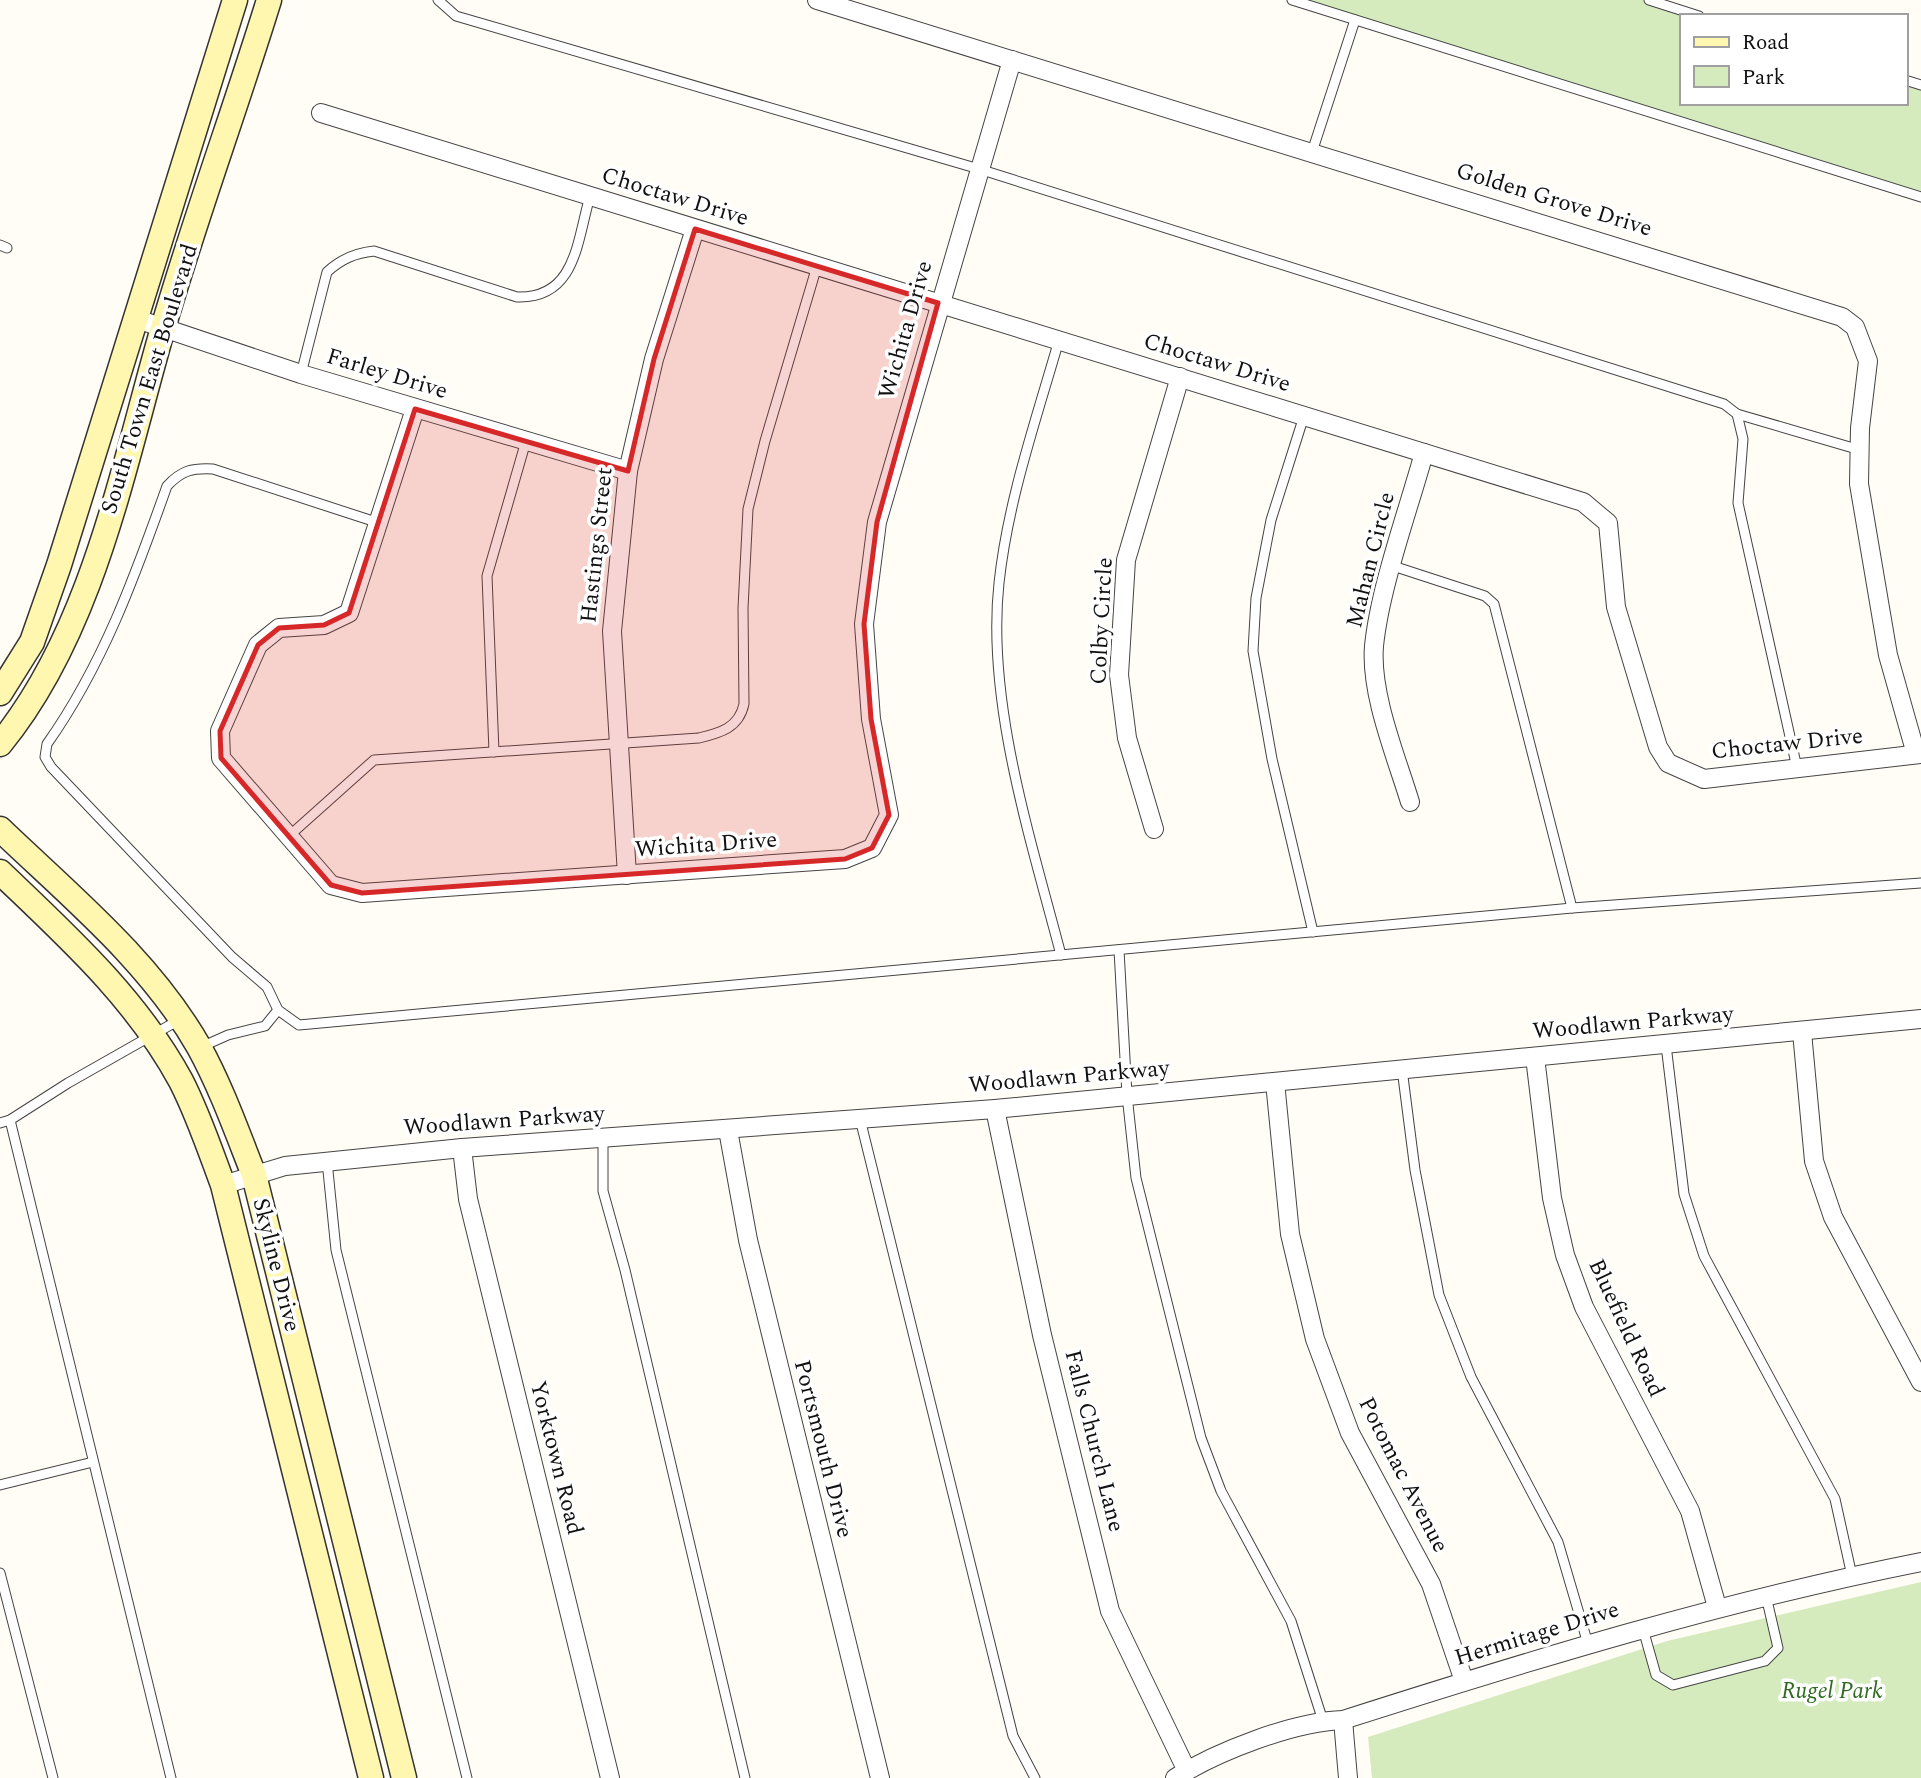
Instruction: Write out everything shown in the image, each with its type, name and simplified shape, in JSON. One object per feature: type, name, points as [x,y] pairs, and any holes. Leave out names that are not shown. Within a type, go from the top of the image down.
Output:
[{"type":"main road","name":"South Town East Boulevard","points":[[0,693],[32,642],[59,565],[235,0]]},
{"type":"main road","name":"South Town East Boulevard","points":[[0,744],[27,712],[80,611],[164,326],[269,0]]},
{"type":"main road","points":[[0,676],[21,660]]},
{"type":"main road","name":"Skyline Drive","points":[[0,829],[122,946],[181,1019],[199,1047],[254,1175],[404,1778]]},
{"type":"main road","name":"Skyline Drive","points":[[0,872],[125,996],[153,1035],[181,1082],[223,1185],[371,1778]]},
{"type":"street","name":"Golden Grove Drive","points":[[817,0],[1842,317],[1855,327],[1868,360],[1859,484],[1888,655],[1919,754]]},
{"type":"street","name":"Wichita Drive","points":[[415,409],[349,613],[324,625],[279,628],[258,645],[220,731],[221,758],[331,884],[362,893],[845,859],[872,848],[889,815],[870,719],[864,624],[875,535],[939,303],[1012,60]]},
{"type":"street","name":"Choctaw Drive","points":[[321,113],[1583,502],[1608,523],[1616,607],[1658,747],[1668,763],[1704,779],[1919,754]]},
{"type":"street","name":"Hastings Street","points":[[627,875],[612,631],[628,471],[653,359],[695,229]]},
{"type":"street","name":"Farley Drive","points":[[134,318],[301,374],[628,471]]},
{"type":"street","name":"Colby Circle","points":[[1154,829],[1127,738],[1119,675],[1126,560],[1180,377]]},
{"type":"street","name":"Mahan Circle","points":[[1409,802],[1380,704],[1374,647],[1424,453]]},
{"type":"street","name":"Woodlawn Parkway","points":[[223,1185],[285,1166],[462,1147],[995,1109],[1921,1019]]},
{"type":"street","points":[[1802,1032],[1814,1161],[1833,1217],[1921,1382]]},
{"type":"street","name":"Bluefield Road","points":[[1535,1056],[1552,1198],[1565,1255],[1584,1307],[1690,1511],[1717,1607]]},
{"type":"street","name":"Potomac Avenue","points":[[1275,1082],[1290,1234],[1315,1339],[1350,1433],[1431,1584],[1464,1681]]},
{"type":"street","name":"Falls Church Lane","points":[[995,1109],[1042,1335],[1110,1611],[1181,1774]]},
{"type":"street","name":"Portsmouth Drive","points":[[728,1130],[748,1240],[880,1778]]},
{"type":"street","name":"Yorktown Road","points":[[462,1147],[468,1199],[610,1778]]},
{"type":"street","name":"Hermitage Drive","points":[[1181,1774],[1257,1741],[1324,1721],[1343,1720],[1642,1628],[1766,1594],[1921,1562]]},
{"type":"street","points":[[1343,1720],[1348,1778]]},
{"type":"lane","points":[[438,0],[456,16],[979,169],[1724,404],[1737,414],[1860,450]]},
{"type":"lane","points":[[1292,0],[1921,197]]},
{"type":"lane","points":[[1649,0],[1693,14]]},
{"type":"lane","points":[[1312,152],[1355,20]]},
{"type":"lane","points":[[301,374],[327,272],[339,261],[359,253],[374,251],[517,298],[536,298],[562,282],[571,265],[590,196]]},
{"type":"lane","points":[[289,836],[374,761],[699,738],[718,734],[733,726],[742,714],[748,509],[817,266]]},
{"type":"lane","points":[[1059,340],[1008,517],[998,586],[998,613],[999,681],[1009,743],[1061,955]]},
{"type":"lane","points":[[1737,414],[1743,439],[1738,503],[1797,768]]},
{"type":"lane","points":[[1304,416],[1271,520],[1256,598],[1253,651],[1272,759],[1313,932]]},
{"type":"lane","points":[[494,752],[487,576],[526,441]]},
{"type":"lane","points":[[379,523],[213,469],[191,468],[176,476],[167,486],[131,587],[91,675],[47,744],[45,757],[51,768],[232,957],[267,987],[278,1010],[299,1025],[1572,908],[1921,883]]},
{"type":"lane","points":[[1393,566],[1485,596],[1494,604],[1572,908]]},
{"type":"lane","points":[[1119,950],[1127,1096],[1136,1178],[1200,1438],[1221,1491],[1291,1621],[1324,1721]]},
{"type":"lane","points":[[199,1047],[228,1035],[265,1026],[278,1010]]},
{"type":"lane","points":[[171,1778],[5,1121],[181,1019]]},
{"type":"lane","points":[[1666,1045],[1684,1194],[1704,1256],[1835,1499],[1852,1576]]},
{"type":"lane","points":[[1402,1069],[1415,1170],[1439,1295],[1471,1377],[1558,1542],[1588,1644]]},
{"type":"lane","points":[[860,1119],[1013,1736],[1035,1778]]},
{"type":"lane","points":[[603,1138],[603,1191],[625,1270],[745,1778]]},
{"type":"lane","points":[[327,1161],[336,1250],[467,1778]]},
{"type":"lane","points":[[0,1485],[93,1462]]},
{"type":"lane","points":[[0,1573],[53,1778]]},
{"type":"lane","points":[[1642,1628],[1656,1675],[1673,1685],[1765,1661],[1778,1648],[1766,1594]]},
{"type":"highlighted area","points":[[695,229],[938,303],[877,522],[864,624],[871,719],[889,815],[872,848],[845,859],[362,893],[331,885],[221,758],[220,731],[258,645],[279,628],[324,625],[349,613],[415,409],[628,471],[654,359]]},
{"type":"green space","points":[[1292,0],[1649,0],[1693,14],[1680,14],[1680,105],[1907,105],[1907,81],[1921,85],[1921,197]]},
{"type":"green space","name":"Rugel Park","points":[[1921,1582],[1921,1778],[1372,1778],[1368,1737],[1667,1641]]}]
